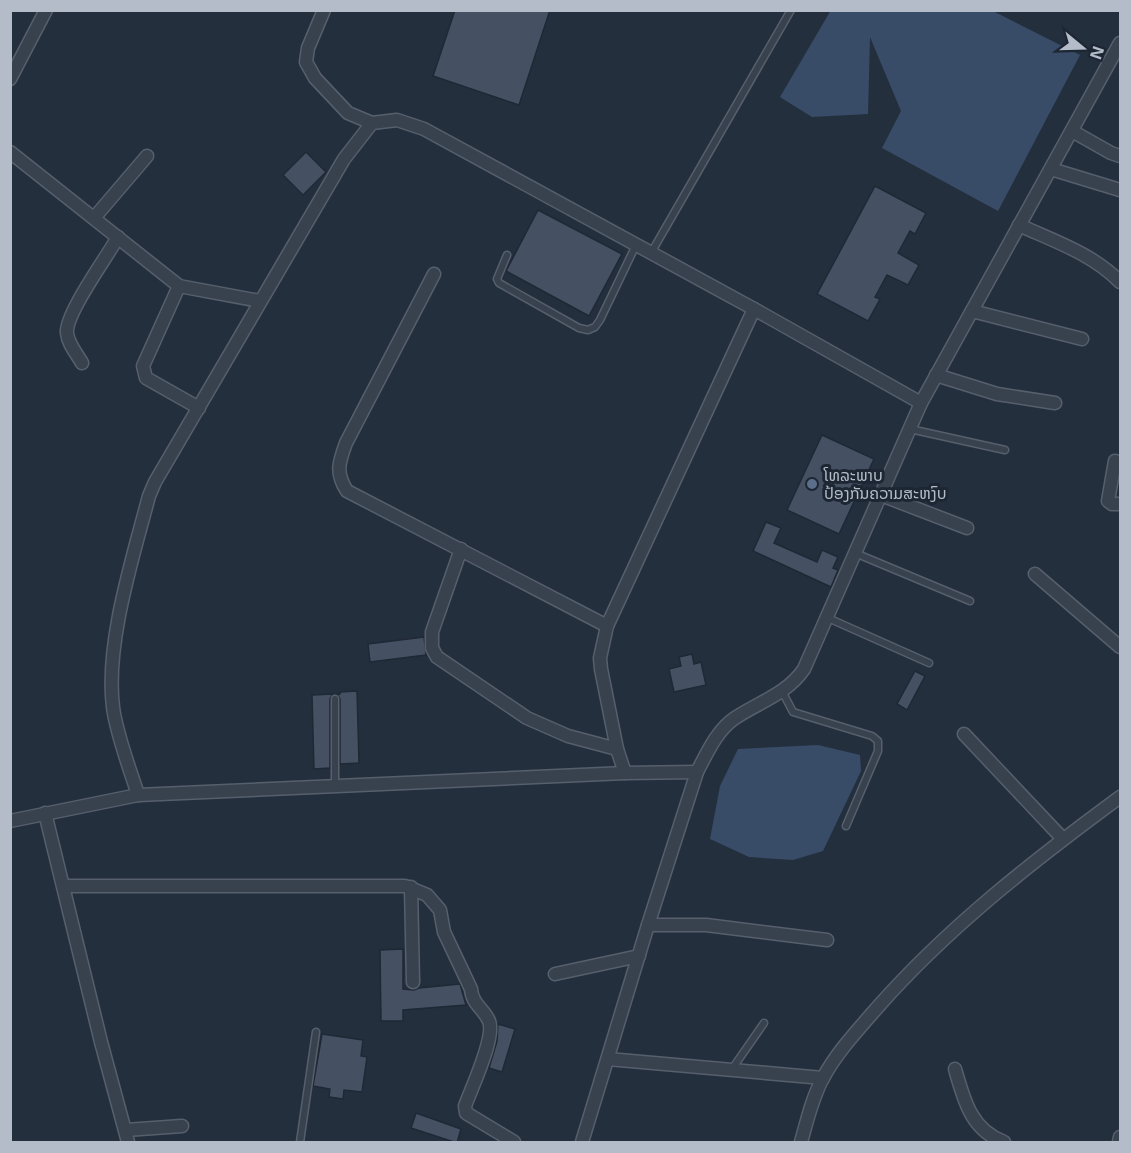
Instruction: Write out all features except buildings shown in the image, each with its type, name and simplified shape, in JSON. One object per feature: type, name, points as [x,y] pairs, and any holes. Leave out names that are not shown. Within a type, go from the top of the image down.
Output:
[{"type":"street","points":[[10,79],[46,10]]},
{"type":"street","points":[[324,10],[308,48],[306,63],[315,78],[348,113],[372,123],[397,120],[424,129],[921,403]]},
{"type":"street","points":[[582,1143],[697,772],[718,735],[733,719],[792,685],[804,669],[921,403],[1120,43]]},
{"type":"street","points":[[138,795],[113,710],[111,689],[124,595],[149,496],[155,482],[344,159],[372,123]]},
{"type":"street","points":[[1072,131],[1120,156]]},
{"type":"street","points":[[10,152],[179,286],[260,301]]},
{"type":"street","points":[[94,218],[147,156]]},
{"type":"street","points":[[1051,169],[1120,190]]},
{"type":"street","points":[[1019,225],[1088,256],[1110,271],[1120,282]]},
{"type":"street","points":[[82,363],[68,339],[67,326],[118,237]]},
{"type":"street","points":[[434,274],[346,443],[339,462],[340,480],[347,491],[607,626]]},
{"type":"street","points":[[179,286],[143,366],[144,373],[146,378],[199,408]]},
{"type":"street","points":[[625,773],[617,749],[601,669],[600,658],[607,626],[754,309]]},
{"type":"street","points":[[972,311],[1082,339]]},
{"type":"street","points":[[936,375],[998,394],[1055,404]]},
{"type":"street","points":[[1115,461],[1108,501],[1112,504],[1120,504]]},
{"type":"street","points":[[880,495],[968,528]]},
{"type":"street","points":[[461,549],[432,632],[432,648],[437,657],[527,718],[568,736],[617,749]]},
{"type":"street","points":[[1035,574],[1120,647]]},
{"type":"street","points":[[964,734],[1063,839]]},
{"type":"street","points":[[10,821],[138,795],[625,773],[697,772]]},
{"type":"street","points":[[801,1143],[823,1078],[842,1048],[910,970],[992,896],[1120,797]]},
{"type":"street","points":[[45,813],[128,1143]]},
{"type":"street","points":[[64,886],[411,887],[427,895],[440,910],[444,932],[471,990],[471,997],[489,1021],[491,1029],[465,1106],[466,1113],[514,1143]]},
{"type":"street","points":[[411,887],[413,982]]},
{"type":"street","points":[[648,926],[706,925],[827,940]]},
{"type":"street","points":[[555,974],[639,956]]},
{"type":"street","points":[[608,1059],[823,1078]]},
{"type":"street","points":[[955,1069],[963,1096],[978,1126],[993,1138],[1004,1143]]},
{"type":"street","points":[[126,1130],[182,1126]]},
{"type":"street","points":[[1119,1143],[1120,1137]]},
{"type":"lane","points":[[650,253],[791,10]]},
{"type":"lane","points":[[507,255],[498,274],[497,279],[500,283],[579,328],[588,330],[595,327],[600,320],[636,245]]},
{"type":"lane","points":[[909,429],[1005,450]]},
{"type":"lane","points":[[855,553],[970,601]]},
{"type":"lane","points":[[828,618],[929,663]]},
{"type":"lane","points":[[782,691],[793,712],[872,736],[878,741],[879,751],[846,826]]},
{"type":"lane","points":[[335,699],[335,786]]},
{"type":"lane","points":[[732,1069],[764,1023]]},
{"type":"lane","points":[[300,1143],[316,1032]]},
{"type":"water","points":[[831,10],[993,11],[1080,55],[998,211],[882,148],[901,111],[870,37],[868,114],[812,117],[780,97]]},
{"type":"water","points":[[818,745],[860,755],[861,771],[823,851],[793,860],[749,857],[710,839],[720,786],[738,749]]},
{"type":"place","name":"ໂທລະພາບ ປ້ອງກັນຄວາມສະຫງົບ","points":[[812,484]]}]
